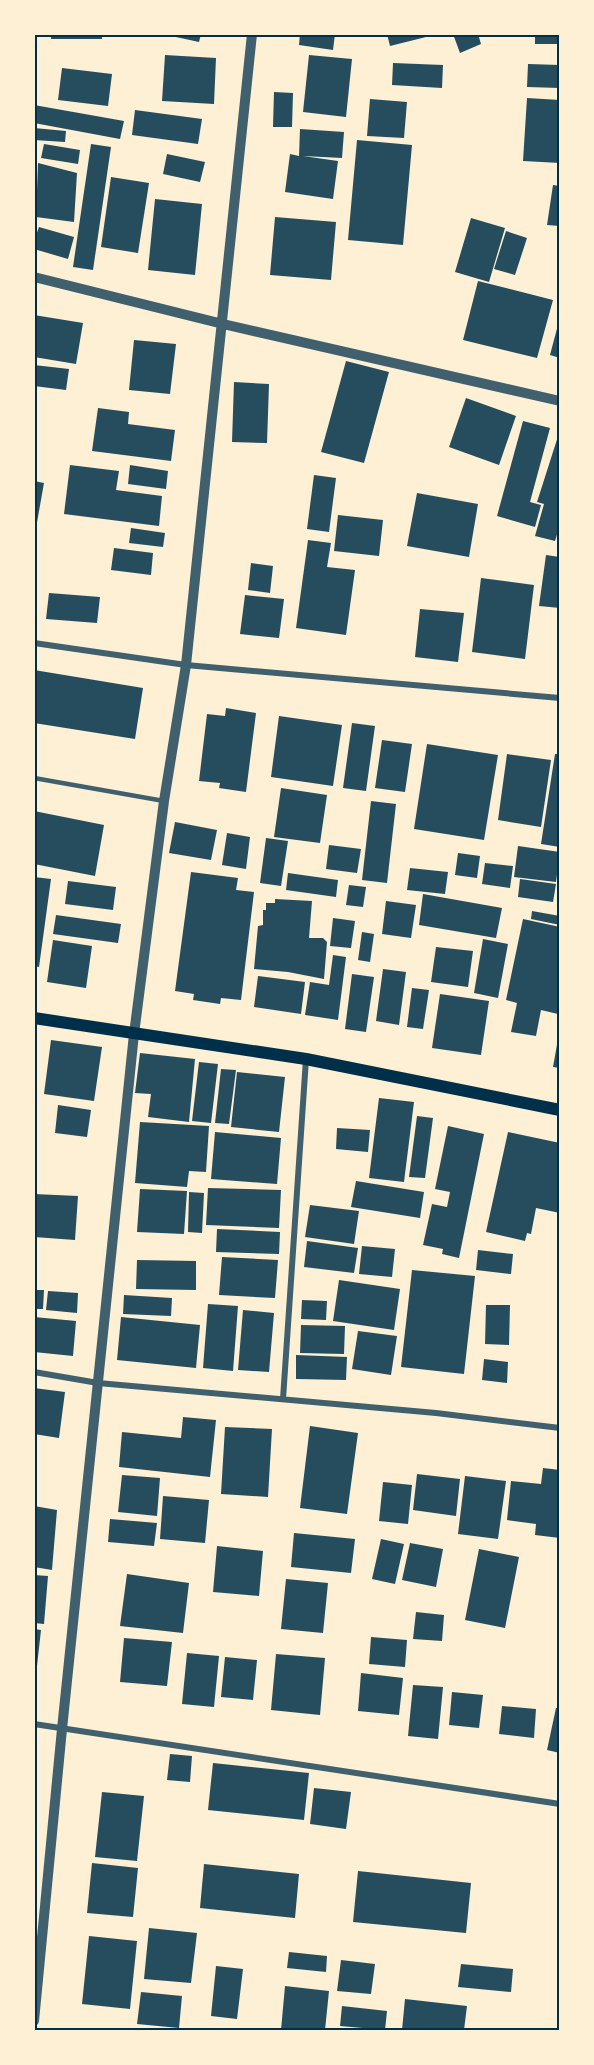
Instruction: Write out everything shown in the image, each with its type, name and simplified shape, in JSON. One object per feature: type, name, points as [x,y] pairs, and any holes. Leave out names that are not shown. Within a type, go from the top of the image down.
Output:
[{"type":"main road","points":[[34,1018],[306,1059],[560,1110]]},
{"type":"street","points":[[34,2021],[134,1034],[164,801],[186,665],[252,34]]},
{"type":"street","points":[[34,277],[223,324],[560,401]]},
{"type":"street","points":[[34,643],[186,665],[560,698]]},
{"type":"street","points":[[283,1399],[306,1059]]},
{"type":"street","points":[[34,1372],[98,1383],[436,1413],[560,1428]]},
{"type":"street","points":[[34,1724],[560,1804]]},
{"type":"lane","points":[[34,778],[164,801]]},
{"type":"building","points":[[51,34],[102,34],[102,39],[51,39]]},
{"type":"building","points":[[162,34],[201,34],[199,42]]},
{"type":"building","points":[[300,34],[335,34],[333,50],[299,45]]},
{"type":"building","points":[[387,34],[434,34],[434,35],[390,46]]},
{"type":"building","points":[[453,34],[478,34],[481,44],[460,53]]},
{"type":"building","points":[[535,34],[560,34],[560,44],[535,44]]},
{"type":"building","points":[[165,55],[216,58],[214,104],[162,101]]},
{"type":"building","points":[[309,55],[352,59],[346,117],[303,112]]},
{"type":"building","points":[[393,63],[443,65],[442,88],[392,85]]},
{"type":"building","points":[[528,64],[560,65],[560,88],[527,87]]},
{"type":"building","points":[[62,68],[112,74],[108,106],[58,100]]},
{"type":"building","points":[[274,92],[293,93],[292,127],[273,127]]},
{"type":"building","points":[[527,98],[560,100],[560,163],[523,161]]},
{"type":"building","points":[[370,99],[407,102],[404,138],[367,136]]},
{"type":"building","points":[[34,105],[124,121],[120,139],[34,123]]},
{"type":"building","points":[[135,110],[202,119],[198,144],[132,135]]},
{"type":"building","points":[[34,128],[66,131],[65,142],[34,140]]},
{"type":"building","points":[[300,129],[344,132],[342,158],[303,156],[338,161],[333,199],[285,192],[290,154],[299,156]]},
{"type":"building","points":[[357,140],[412,145],[403,245],[348,240]]},
{"type":"building","points":[[44,144],[80,150],[78,164],[41,158]]},
{"type":"building","points":[[91,144],[111,147],[93,270],[73,267]]},
{"type":"building","points":[[167,154],[205,162],[200,182],[163,174]]},
{"type":"building","points":[[38,163],[77,173],[74,222],[36,217]]},
{"type":"building","points":[[111,177],[149,183],[138,253],[101,247]]},
{"type":"building","points":[[553,185],[560,186],[560,226],[547,225]]},
{"type":"building","points":[[155,199],[202,204],[195,275],[148,270]]},
{"type":"building","points":[[275,217],[336,222],[331,280],[270,275]]},
{"type":"building","points":[[471,218],[505,228],[489,282],[455,272]]},
{"type":"building","points":[[39,227],[74,237],[68,259],[34,249]]},
{"type":"building","points":[[506,231],[527,238],[515,275],[494,269]]},
{"type":"building","points":[[478,281],[553,300],[537,358],[463,340]]},
{"type":"building","points":[[34,315],[83,323],[76,364],[34,357]]},
{"type":"building","points":[[560,321],[560,358],[550,355]]},
{"type":"building","points":[[134,340],[176,344],[170,394],[129,390]]},
{"type":"building","points":[[346,361],[389,372],[364,463],[321,452]]},
{"type":"building","points":[[34,365],[69,369],[66,390],[34,386]]},
{"type":"building","points":[[234,382],[269,384],[267,443],[232,442]]},
{"type":"building","points":[[466,398],[516,416],[499,465],[449,447]]},
{"type":"building","points":[[98,408],[129,412],[128,424],[175,430],[171,461],[92,451]]},
{"type":"building","points":[[523,421],[550,428],[530,502],[541,505],[535,527],[497,516]]},
{"type":"building","points":[[560,430],[560,525],[555,541],[535,536],[544,504],[537,502]]},
{"type":"building","points":[[70,465],[119,471],[116,490],[162,496],[159,526],[64,514]]},
{"type":"building","points":[[130,465],[168,471],[166,489],[128,484]]},
{"type":"building","points":[[314,475],[336,478],[329,532],[307,529]]},
{"type":"building","points":[[34,481],[44,483],[36,528],[34,528]]},
{"type":"building","points":[[417,493],[478,504],[469,557],[407,546]]},
{"type":"building","points":[[338,515],[383,520],[379,556],[334,551]]},
{"type":"building","points":[[131,528],[165,533],[163,547],[129,543]]},
{"type":"building","points":[[308,540],[331,543],[327,567],[355,570],[346,635],[296,628]]},
{"type":"building","points":[[114,548],[153,553],[151,575],[111,570]]},
{"type":"building","points":[[546,555],[560,557],[560,608],[539,606]]},
{"type":"building","points":[[251,563],[273,566],[270,593],[248,590]]},
{"type":"building","points":[[481,578],[534,585],[525,659],[472,652]]},
{"type":"building","points":[[49,593],[100,597],[97,623],[46,619]]},
{"type":"building","points":[[245,595],[284,599],[279,638],[240,634]]},
{"type":"building","points":[[420,609],[464,613],[458,662],[415,657]]},
{"type":"building","points":[[34,670],[143,688],[135,739],[34,723]]},
{"type":"building","points":[[226,708],[256,713],[246,792],[219,788],[220,783],[199,781],[207,714],[225,716]]},
{"type":"building","points":[[279,716],[342,725],[333,786],[271,777]]},
{"type":"building","points":[[352,723],[375,726],[366,791],[343,788]]},
{"type":"building","points":[[382,740],[412,744],[405,792],[375,788]]},
{"type":"building","points":[[427,744],[498,755],[484,840],[414,829]]},
{"type":"building","points":[[507,754],[551,760],[541,827],[498,820]]},
{"type":"building","points":[[555,754],[560,754],[560,847],[541,844]]},
{"type":"building","points":[[281,788],[327,795],[320,843],[274,837]]},
{"type":"building","points":[[371,801],[396,804],[387,883],[362,880]]},
{"type":"building","points":[[34,811],[104,825],[95,876],[34,864]]},
{"type":"building","points":[[175,822],[217,830],[211,860],[169,853]]},
{"type":"building","points":[[227,833],[250,837],[246,869],[222,865]]},
{"type":"building","points":[[266,838],[288,841],[281,886],[260,883]]},
{"type":"building","points":[[329,845],[361,849],[357,873],[326,869]]},
{"type":"building","points":[[518,846],[560,852],[556,882],[514,877]]},
{"type":"building","points":[[458,853],[480,856],[477,878],[455,875]]},
{"type":"building","points":[[485,863],[513,866],[510,888],[482,884]]},
{"type":"building","points":[[410,868],[448,872],[445,894],[407,890]]},
{"type":"building","points":[[191,872],[238,878],[236,890],[254,892],[241,1000],[221,998],[220,1004],[193,1000],[194,994],[175,991]]},
{"type":"building","points":[[288,873],[338,880],[336,897],[286,890]]},
{"type":"building","points":[[34,877],[51,879],[39,967],[34,966]]},
{"type":"building","points":[[520,879],[556,884],[553,902],[518,897]]},
{"type":"building","points":[[68,881],[116,887],[113,910],[65,904]]},
{"type":"building","points":[[349,885],[366,887],[363,907],[346,905]]},
{"type":"building","points":[[423,894],[502,908],[496,938],[419,925]]},
{"type":"building","points":[[275,899],[312,901],[309,938],[323,938],[327,942],[324,979],[288,972],[254,969],[258,926],[263,925],[263,910],[266,910],[266,903],[275,903]]},
{"type":"building","points":[[386,901],[416,905],[411,938],[382,934]]},
{"type":"building","points":[[532,911],[560,916],[560,925],[531,919]]},
{"type":"building","points":[[56,915],[121,924],[118,943],[53,934]]},
{"type":"building","points":[[333,918],[355,921],[351,948],[330,946]]},
{"type":"building","points":[[523,919],[560,927],[558,1014],[541,1010],[536,1036],[511,1032],[517,1003],[506,1000]]},
{"type":"building","points":[[362,932],[374,934],[370,962],[358,960]]},
{"type":"building","points":[[483,939],[508,944],[498,998],[474,993]]},
{"type":"building","points":[[53,940],[92,946],[86,988],[47,982]]},
{"type":"building","points":[[436,947],[473,951],[468,987],[431,982]]},
{"type":"building","points":[[333,955],[346,957],[338,1020],[305,1015],[310,982],[329,985]]},
{"type":"building","points":[[383,969],[406,972],[399,1025],[376,1021]]},
{"type":"building","points":[[352,974],[374,977],[366,1032],[345,1029]]},
{"type":"building","points":[[258,976],[305,982],[301,1014],[254,1007]]},
{"type":"building","points":[[412,988],[429,990],[423,1029],[407,1027]]},
{"type":"building","points":[[440,994],[489,1001],[481,1055],[432,1048]]},
{"type":"building","points":[[558,1039],[560,1039],[560,1068],[553,1067]]},
{"type":"building","points":[[51,1040],[102,1047],[94,1101],[44,1094]]},
{"type":"building","points":[[140,1053],[195,1059],[189,1122],[148,1117],[151,1094],[135,1093]]},
{"type":"building","points":[[199,1062],[218,1064],[211,1123],[192,1121]]},
{"type":"building","points":[[221,1069],[236,1070],[229,1124],[215,1123]]},
{"type":"building","points":[[237,1072],[285,1077],[279,1132],[231,1127]]},
{"type":"building","points":[[379,1098],[414,1102],[404,1182],[369,1178]]},
{"type":"building","points":[[58,1105],[91,1110],[87,1137],[55,1133]]},
{"type":"building","points":[[417,1116],[433,1118],[425,1178],[409,1177]]},
{"type":"building","points":[[140,1122],[209,1126],[206,1172],[189,1171],[187,1187],[135,1183]]},
{"type":"building","points":[[448,1126],[484,1134],[459,1258],[442,1254],[443,1249],[423,1245],[432,1204],[447,1207],[450,1192],[435,1189]]},
{"type":"building","points":[[337,1128],[370,1130],[368,1152],[336,1149]]},
{"type":"building","points":[[215,1132],[281,1138],[277,1184],[211,1179]]},
{"type":"building","points":[[508,1132],[560,1143],[560,1213],[536,1208],[531,1234],[527,1233],[525,1241],[486,1232]]},
{"type":"building","points":[[356,1181],[424,1192],[420,1218],[351,1207]]},
{"type":"building","points":[[208,1188],[281,1190],[279,1228],[206,1225]]},
{"type":"building","points":[[140,1189],[187,1191],[184,1234],[137,1232]]},
{"type":"building","points":[[189,1192],[204,1193],[202,1233],[188,1232]]},
{"type":"building","points":[[34,1194],[78,1196],[75,1240],[34,1237]]},
{"type":"building","points":[[310,1205],[359,1211],[354,1244],[305,1237]]},
{"type":"building","points":[[217,1229],[280,1232],[279,1254],[216,1252]]},
{"type":"building","points":[[307,1241],[358,1248],[354,1273],[304,1267]]},
{"type":"building","points":[[362,1246],[395,1249],[392,1277],[359,1274]]},
{"type":"building","points":[[478,1250],[513,1254],[511,1274],[476,1270]]},
{"type":"building","points":[[222,1257],[278,1260],[275,1298],[219,1295]]},
{"type":"building","points":[[137,1260],[196,1261],[196,1290],[136,1289]]},
{"type":"building","points":[[412,1270],[475,1276],[464,1374],[401,1367]]},
{"type":"building","points":[[339,1280],[400,1289],[394,1330],[333,1321]]},
{"type":"building","points":[[34,1290],[44,1290],[43,1309],[34,1309]]},
{"type":"building","points":[[48,1291],[78,1293],[77,1313],[46,1310]]},
{"type":"building","points":[[124,1295],[172,1298],[171,1316],[123,1314]]},
{"type":"building","points":[[302,1300],[327,1301],[326,1320],[301,1319]]},
{"type":"building","points":[[208,1304],[238,1306],[233,1371],[203,1368]]},
{"type":"building","points":[[486,1305],[510,1305],[509,1345],[485,1344]]},
{"type":"building","points":[[243,1310],[274,1313],[269,1372],[238,1370]]},
{"type":"building","points":[[34,1317],[76,1321],[73,1356],[34,1352]]},
{"type":"building","points":[[121,1317],[200,1325],[196,1368],[117,1360]]},
{"type":"building","points":[[301,1325],[345,1326],[344,1354],[300,1353]]},
{"type":"building","points":[[358,1331],[397,1336],[391,1375],[352,1369]]},
{"type":"building","points":[[296,1355],[347,1357],[346,1380],[296,1379]]},
{"type":"building","points":[[484,1359],[508,1362],[507,1383],[482,1380]]},
{"type":"building","points":[[34,1388],[65,1392],[59,1438],[34,1434]]},
{"type":"building","points":[[183,1417],[216,1420],[210,1477],[119,1467],[122,1432],[181,1438]]},
{"type":"building","points":[[310,1426],[358,1433],[347,1514],[300,1508]]},
{"type":"building","points":[[225,1427],[272,1429],[268,1497],[221,1494]]},
{"type":"building","points":[[34,1449],[37,1449],[37,1493],[34,1493]]},
{"type":"building","points":[[543,1468],[560,1470],[560,1538],[535,1535],[536,1524],[507,1520],[511,1481],[541,1484]]},
{"type":"building","points":[[417,1474],[460,1479],[456,1516],[413,1510]]},
{"type":"building","points":[[122,1475],[160,1478],[157,1516],[118,1512]]},
{"type":"building","points":[[465,1476],[506,1481],[498,1539],[458,1534]]},
{"type":"building","points":[[383,1482],[412,1485],[408,1524],[379,1521]]},
{"type":"building","points":[[163,1496],[209,1500],[205,1543],[160,1539]]},
{"type":"building","points":[[34,1506],[57,1510],[52,1570],[34,1567]]},
{"type":"building","points":[[110,1519],[157,1523],[154,1546],[108,1542]]},
{"type":"building","points":[[294,1533],[355,1539],[351,1573],[291,1567]]},
{"type":"building","points":[[381,1539],[404,1544],[395,1584],[372,1579]]},
{"type":"building","points":[[410,1543],[443,1549],[436,1587],[402,1580]]},
{"type":"building","points":[[217,1546],[263,1551],[259,1596],[213,1592]]},
{"type":"building","points":[[479,1549],[519,1557],[505,1628],[465,1620]]},
{"type":"building","points":[[127,1574],[189,1583],[183,1633],[120,1626]]},
{"type":"building","points":[[34,1575],[48,1576],[44,1624],[34,1623]]},
{"type":"building","points":[[286,1579],[328,1583],[323,1633],[281,1629]]},
{"type":"building","points":[[416,1612],[444,1615],[442,1641],[413,1639]]},
{"type":"building","points":[[34,1629],[41,1630],[36,1675],[34,1675]]},
{"type":"building","points":[[371,1637],[407,1640],[405,1667],[369,1664]]},
{"type":"building","points":[[124,1638],[172,1642],[167,1686],[120,1682]]},
{"type":"building","points":[[187,1653],[219,1656],[214,1707],[182,1704]]},
{"type":"building","points":[[276,1654],[325,1658],[320,1715],[271,1710]]},
{"type":"building","points":[[225,1657],[257,1660],[253,1700],[221,1697]]},
{"type":"building","points":[[361,1673],[403,1678],[399,1715],[358,1711]]},
{"type":"building","points":[[413,1685],[443,1687],[438,1739],[408,1736]]},
{"type":"building","points":[[452,1692],[483,1695],[479,1728],[449,1725]]},
{"type":"building","points":[[502,1706],[536,1709],[534,1738],[499,1734]]},
{"type":"building","points":[[556,1708],[560,1708],[560,1753],[547,1750]]},
{"type":"building","points":[[170,1754],[192,1756],[190,1782],[167,1780]]},
{"type":"building","points":[[213,1763],[309,1773],[304,1820],[208,1810]]},
{"type":"building","points":[[314,1788],[351,1792],[346,1829],[310,1824]]},
{"type":"building","points":[[102,1792],[144,1796],[137,1861],[95,1857]]},
{"type":"building","points":[[92,1863],[138,1868],[133,1917],[87,1913]]},
{"type":"building","points":[[204,1864],[299,1874],[295,1918],[200,1908]]},
{"type":"building","points":[[358,1871],[471,1883],[466,1933],[353,1922]]},
{"type":"building","points":[[149,1928],[197,1933],[191,1983],[144,1979]]},
{"type":"building","points":[[89,1936],[137,1941],[130,2009],[82,2004]]},
{"type":"building","points":[[289,1952],[327,1956],[326,1972],[287,1968]]},
{"type":"building","points":[[341,1960],[375,1964],[371,1994],[337,1991]]},
{"type":"building","points":[[461,1964],[513,1969],[511,1992],[458,1987]]},
{"type":"building","points":[[216,1966],[243,1969],[237,2019],[211,2016]]},
{"type":"building","points":[[285,1986],[329,1991],[325,2030],[281,2030]]},
{"type":"building","points":[[141,1992],[182,1996],[179,2028],[137,2024]]},
{"type":"building","points":[[405,1999],[467,2006],[464,2030],[402,2030]]},
{"type":"building","points":[[342,2006],[387,2011],[385,2030],[340,2026]]}]
